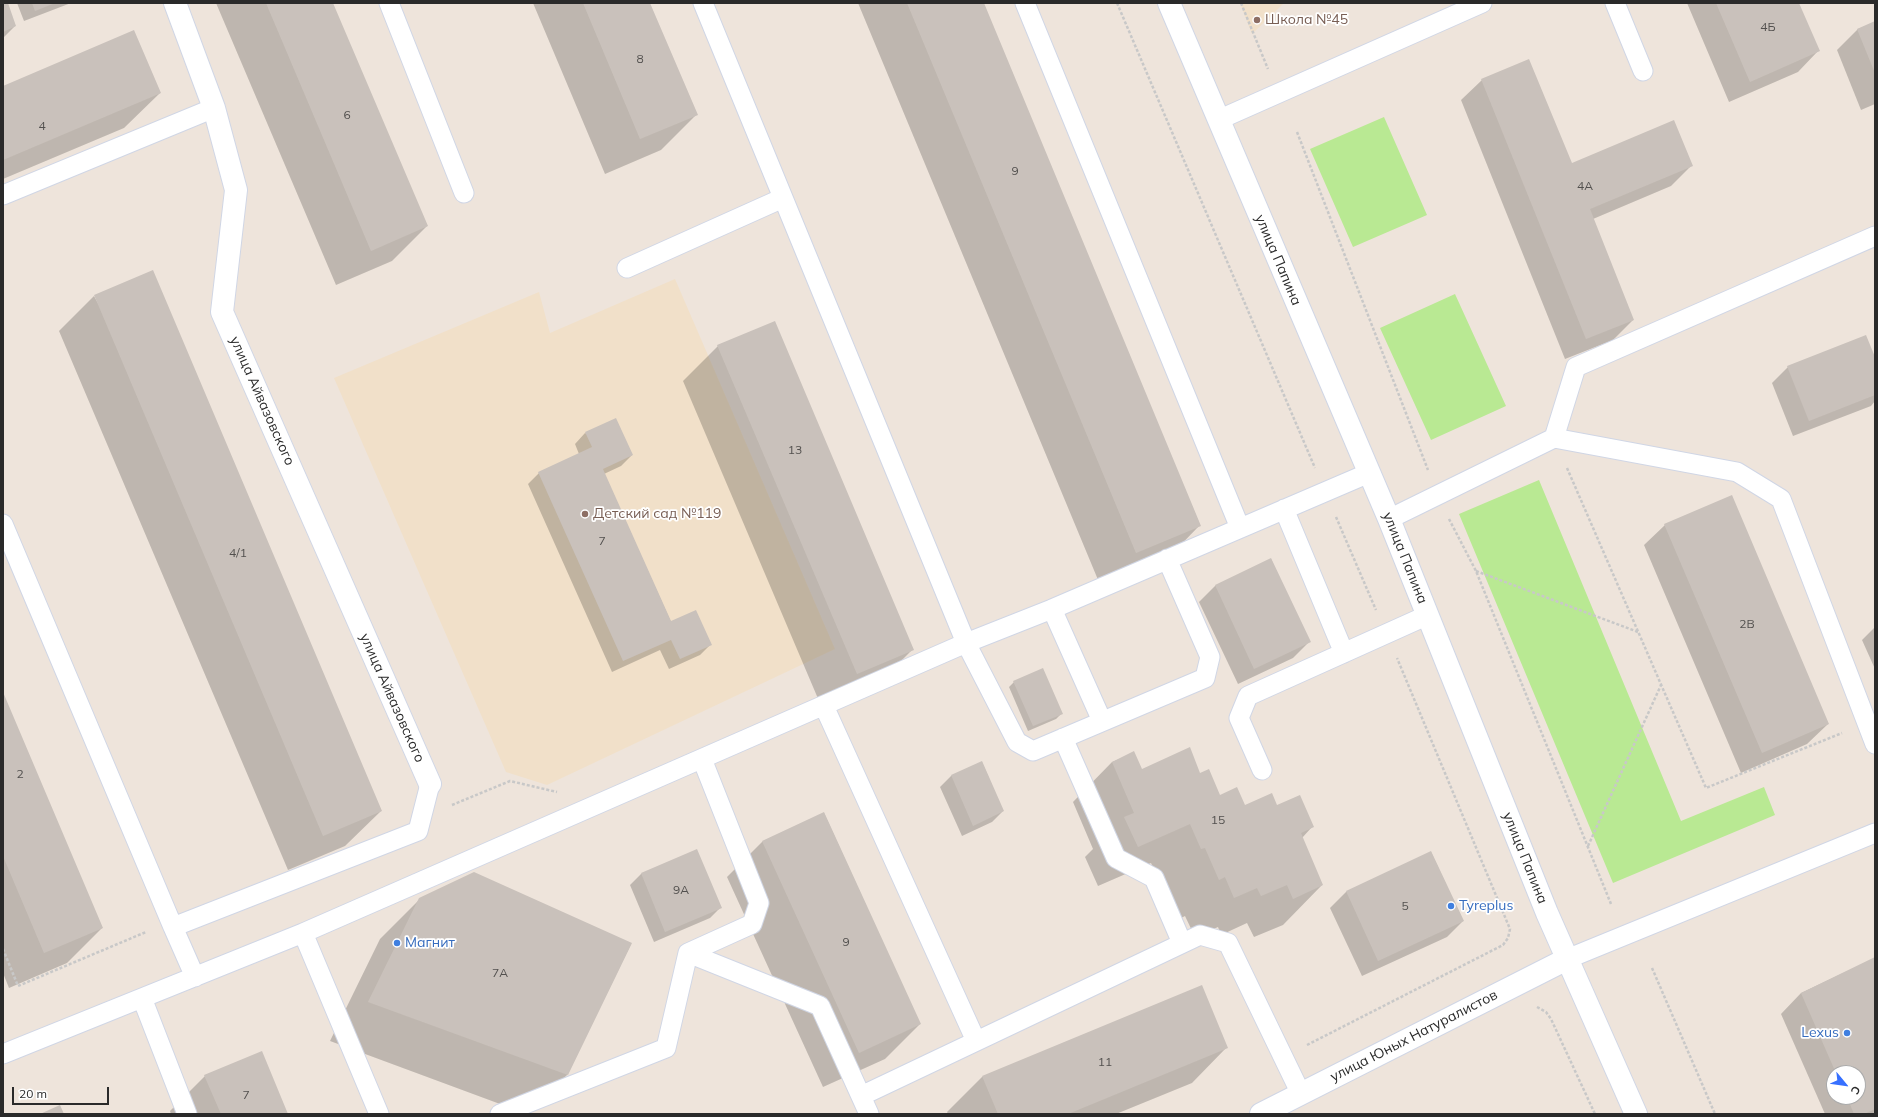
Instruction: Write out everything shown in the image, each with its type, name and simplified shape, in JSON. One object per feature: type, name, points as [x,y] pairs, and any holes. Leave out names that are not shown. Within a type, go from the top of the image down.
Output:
[{"type":"street","name":"улица Айвазовского","points":[[175,3],[214,108],[236,190],[222,312],[430,784]]},
{"type":"street","name":"улица Папина","points":[[1168,3],[1368,473],[1389,518],[1547,913],[1636,1114]]},
{"type":"street","name":"улица Юных Натуралистов","points":[[1260,1114],[1567,959]]},
{"type":"lane","points":[[389,3],[464,193]]},
{"type":"lane","points":[[703,3],[966,643],[1017,742],[1033,751],[1205,678],[1210,657],[1167,559]]},
{"type":"lane","points":[[1025,3],[1240,528]]},
{"type":"lane","points":[[1218,120],[1482,3]]},
{"type":"lane","points":[[1615,3],[1643,71]]},
{"type":"lane","points":[[3,195],[214,108]]},
{"type":"lane","points":[[627,268],[783,198]]},
{"type":"lane","points":[[1554,438],[1576,367],[1875,236]]},
{"type":"lane","points":[[1389,518],[1438,496],[1554,438],[1737,472],[1781,499],[1875,744]]},
{"type":"lane","points":[[3,1054],[303,933],[966,643],[1052,608],[1368,473]]},
{"type":"lane","points":[[1284,509],[1344,653]]},
{"type":"lane","points":[[3,524],[195,977]]},
{"type":"lane","points":[[1052,608],[1102,722]]},
{"type":"lane","points":[[1262,770],[1239,718],[1248,696],[1428,614]]},
{"type":"lane","points":[[824,706],[976,1041]]},
{"type":"lane","points":[[1063,738],[1116,858],[1154,878],[1182,943]]},
{"type":"lane","points":[[688,953],[752,924],[759,903],[702,759]]},
{"type":"lane","points":[[173,927],[418,831],[430,784]]},
{"type":"lane","points":[[1567,959],[1875,833]]},
{"type":"lane","points":[[303,933],[379,1114]]},
{"type":"lane","points":[[861,1096],[1200,935],[1228,943],[1301,1094]]},
{"type":"lane","points":[[688,953],[820,1006],[869,1114]]},
{"type":"lane","points":[[500,1114],[666,1048],[688,953]]},
{"type":"lane","points":[[142,998],[187,1114]]},
{"type":"path","points":[[1117,3],[1326,491],[1510,929],[1508,938],[1503,945],[1284,1058]]},
{"type":"path","points":[[1241,3],[1278,94]]},
{"type":"path","points":[[1296,132],[1438,496],[1476,571],[1611,904]]},
{"type":"path","points":[[1554,438],[1706,788],[1866,723]]},
{"type":"path","points":[[1476,571],[1638,633]]},
{"type":"path","points":[[1588,846],[1661,685]]},
{"type":"path","points":[[445,808],[510,781],[560,793]]},
{"type":"path","points":[[3,948],[18,986],[148,931]]},
{"type":"path","points":[[1652,968],[1715,1114]]},
{"type":"path","points":[[1531,1007],[1539,1007],[1546,1012],[1551,1019],[1595,1114]]},
{"type":"shaded area","name":"Школа №45","points":[[1240,3],[1284,3],[1252,34]]},
{"type":"shaded area","name":"Детский сад №119","points":[[675,279],[835,649],[547,785],[506,772],[334,378],[539,292],[550,333]]},
{"type":"green space","points":[[1384,117],[1427,215],[1353,247],[1310,149]]},
{"type":"green space","points":[[1455,294],[1506,406],[1431,440],[1380,328]]},
{"type":"green space","points":[[1539,480],[1681,821],[1764,787],[1775,815],[1613,883],[1459,514]]},
{"type":"building","points":[[3,3],[8,3],[16,26],[3,32]]},
{"type":"building","points":[[32,3],[55,3],[35,11]]},
{"type":"building","points":[[266,3],[333,3],[428,226],[371,251]]},
{"type":"building","points":[[583,3],[650,3],[698,115],[640,139]]},
{"type":"building","points":[[907,3],[984,3],[1201,526],[1136,553]]},
{"type":"building","points":[[1716,3],[1799,3],[1820,51],[1750,82]]},
{"type":"building","points":[[1875,21],[1875,73],[1857,29]]},
{"type":"building","points":[[134,30],[161,93],[3,160],[3,86]]},
{"type":"building","points":[[1529,59],[1572,163],[1674,120],[1693,166],[1590,209],[1634,320],[1586,339],[1481,79]]},
{"type":"building","points":[[153,270],[382,811],[323,836],[94,295]]},
{"type":"building","points":[[775,321],[914,650],[857,674],[717,345]]},
{"type":"building","points":[[1866,335],[1875,357],[1875,395],[1809,421],[1787,366]]},
{"type":"building","points":[[616,418],[633,455],[603,469],[671,621],[696,610],[712,645],[680,659],[671,640],[623,661],[538,472],[592,447],[585,432]]},
{"type":"building","points":[[1732,495],[1829,724],[1762,753],[1664,524]]},
{"type":"building","points":[[1271,558],[1311,642],[1254,669],[1215,585]]},
{"type":"building","points":[[1043,668],[1063,714],[1033,726],[1013,681]]},
{"type":"building","points":[[3,692],[103,928],[44,953],[3,856]]},
{"type":"building","points":[[1190,747],[1200,773],[1209,769],[1220,795],[1237,787],[1245,805],[1272,793],[1277,805],[1300,795],[1314,827],[1301,833],[1323,885],[1293,899],[1287,885],[1261,896],[1257,888],[1234,898],[1225,877],[1219,880],[1205,848],[1201,849],[1190,824],[1138,847],[1124,817],[1134,813],[1112,762],[1134,751],[1142,769]]},
{"type":"building","points":[[982,761],[1004,811],[973,826],[951,775]]},
{"type":"building","points":[[824,812],[921,1024],[859,1053],[762,841]]},
{"type":"building","points":[[697,849],[722,908],[665,932],[641,873]]},
{"type":"building","points":[[1431,851],[1464,921],[1378,961],[1346,891]]},
{"type":"building","points":[[474,872],[632,943],[568,1075],[368,1002],[419,898]]},
{"type":"building","name":"Lexus","points":[[1875,957],[1875,1109],[1864,1114],[1854,1114],[1850,1105],[1866,1105],[1866,1065],[1832,1065],[1801,993]]},
{"type":"building","points":[[1202,985],[1228,1048],[1068,1114],[998,1114],[982,1076]]},
{"type":"building","points":[[262,1051],[288,1114],[221,1114],[204,1075]]},
{"type":"building","points":[[60,1105],[64,1114],[40,1114]]},
{"type":"place","name":"Школа №45","points":[[1257,20]]},
{"type":"place","name":"Детский сад №119","points":[[585,514]]},
{"type":"place","name":"Tyreplus","points":[[1451,906]]},
{"type":"place","name":"Магнит","points":[[397,943]]},
{"type":"place","name":"Lexus","points":[[1847,1033]]}]
